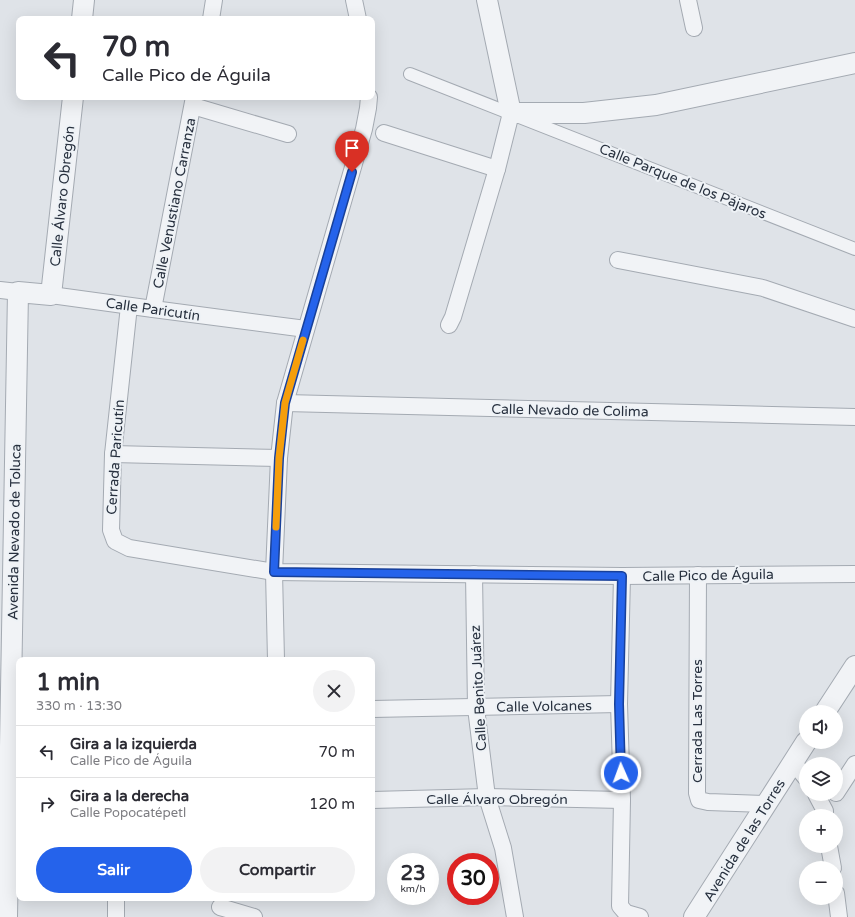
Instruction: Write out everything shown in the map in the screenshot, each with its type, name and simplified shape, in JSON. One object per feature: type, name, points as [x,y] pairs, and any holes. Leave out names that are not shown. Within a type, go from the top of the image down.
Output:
[{"type":"street","points":[[82,16],[84,0]]},
{"type":"street","points":[[211,16],[214,0]]},
{"type":"street","points":[[354,0],[357,16]]},
{"type":"street","points":[[449,325],[453,317],[497,169],[511,113],[487,0]]},
{"type":"street","points":[[688,0],[694,28]]},
{"type":"street","points":[[511,113],[584,113],[656,105],[855,63]]},
{"type":"street","name":"Calle Parque de los Pájaros","points":[[410,74],[855,249]]},
{"type":"street","name":"Calle Álvaro Obregón","points":[[51,295],[73,100]]},
{"type":"street","points":[[276,657],[274,572],[279,458],[285,403],[364,129],[368,100]]},
{"type":"street","points":[[194,102],[288,134]]},
{"type":"street","name":"Calle Venustiano Carranza","points":[[153,309],[194,102]]},
{"type":"street","points":[[384,133],[497,169]]},
{"type":"street","points":[[618,260],[763,288],[855,319]]},
{"type":"street","name":"Calle Paricutín","points":[[9,291],[51,295],[306,329]]},
{"type":"street","name":"Avenida Nevado de Toluca","points":[[7,917],[9,291]]},
{"type":"street","name":"Cerrada Paricutín","points":[[129,306],[113,454],[111,530],[115,541],[129,548],[274,572]]},
{"type":"street","name":"Calle Nevado de Colima","points":[[285,403],[855,417]]},
{"type":"street","points":[[113,454],[279,458]]},
{"type":"street","name":"Calle Pico de Águila","points":[[274,572],[622,576],[855,574]]},
{"type":"street","name":"Calle Benito Juárez","points":[[474,574],[476,708],[487,797],[503,848],[515,917]]},
{"type":"street","name":"Cerrada Las Torres","points":[[698,575],[697,793],[699,800],[708,802],[766,804]]},
{"type":"street","points":[[622,576],[619,704],[622,800],[620,906],[626,914],[640,917]]},
{"type":"street","points":[[830,705],[855,666]]},
{"type":"street","name":"Calle Volcanes","points":[[375,709],[619,704]]},
{"type":"street","name":"Avenida de las Torres","points":[[694,917],[801,749]]},
{"type":"street","points":[[793,762],[799,769]]},
{"type":"street","points":[[843,783],[855,764]]},
{"type":"street","name":"Calle Álvaro Obregón","points":[[375,800],[487,797],[622,800]]},
{"type":"street","points":[[116,901],[116,917]]},
{"type":"street","points":[[838,905],[839,917]]},
{"type":"street","points":[[221,907],[254,917]]},
{"type":"slow traffic","points":[[276,527],[279,458],[285,403],[303,340]]},
{"type":"route","points":[[352,172],[285,403],[279,458],[274,572],[622,576],[619,704],[621,773]]}]
